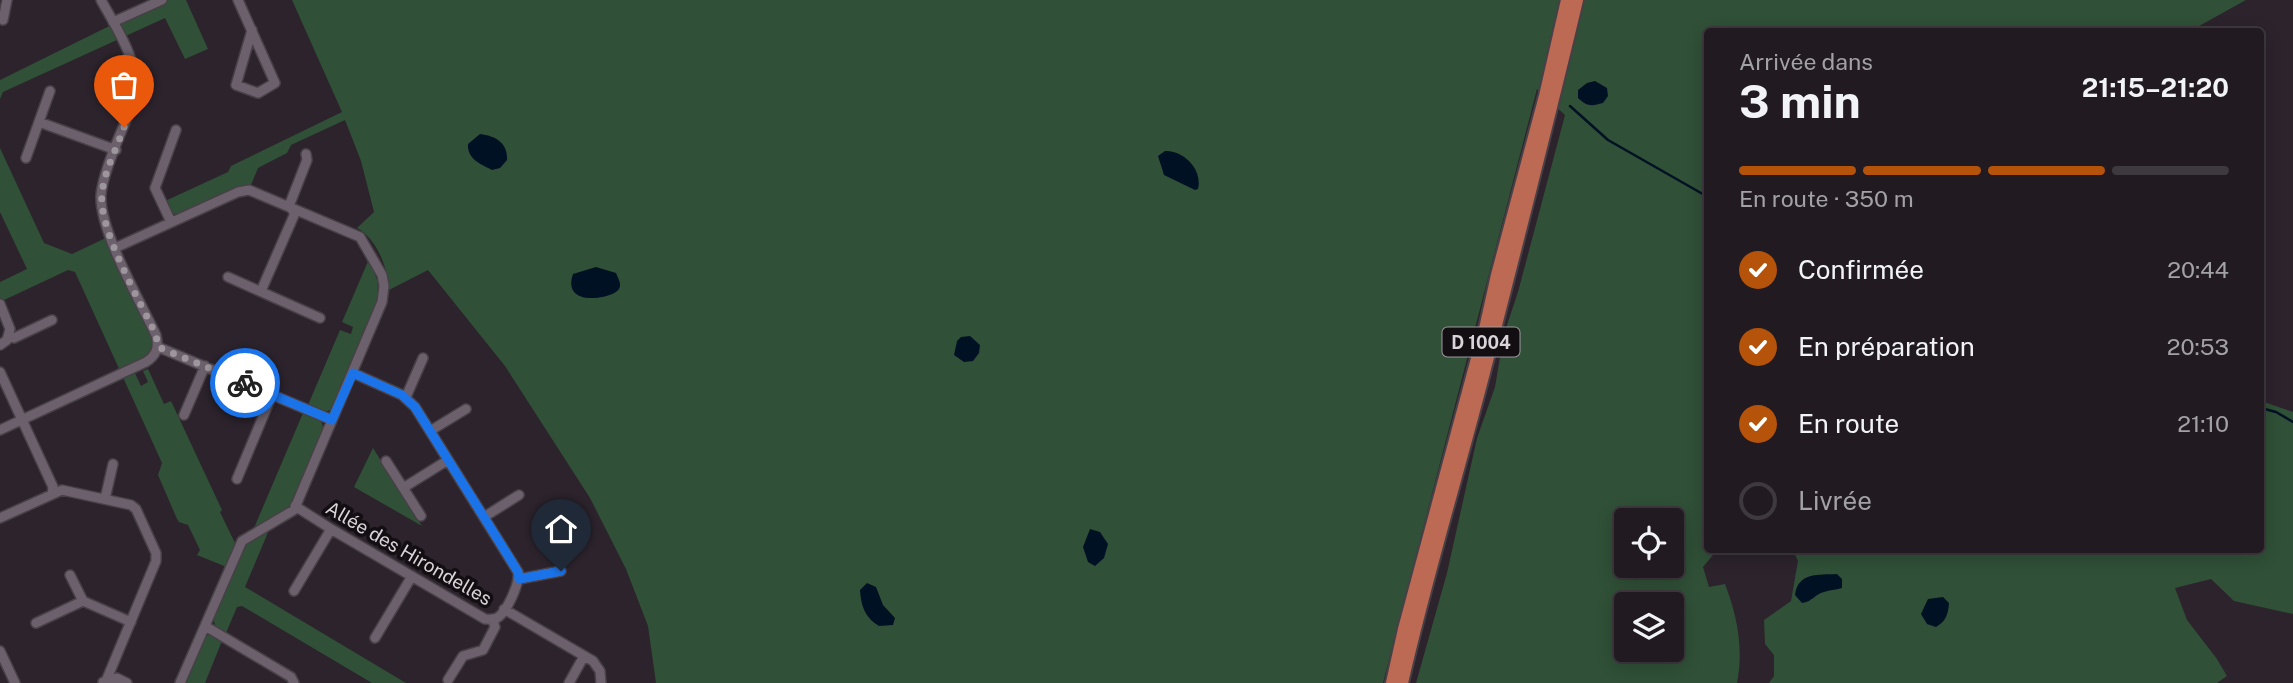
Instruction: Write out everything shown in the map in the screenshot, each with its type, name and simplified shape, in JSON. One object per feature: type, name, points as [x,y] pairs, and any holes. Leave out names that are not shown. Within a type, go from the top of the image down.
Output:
[{"type":"highway","name":"D 1004","points":[[1392,683],[1407,617],[1545,96],[1567,0]]},
{"type":"highway","name":"D 1004","points":[[1402,683],[1438,536],[1554,103],[1577,0]]},
{"type":"street","points":[[3,20],[6,0]]},
{"type":"street","points":[[0,430],[146,362],[158,347],[156,335],[104,223],[101,203],[104,182],[135,99],[136,84],[132,63],[101,0]]},
{"type":"street","points":[[113,22],[162,0]]},
{"type":"street","points":[[238,0],[252,30],[275,83],[258,93],[236,85],[252,30]]},
{"type":"street","points":[[26,158],[50,91]]},
{"type":"street","points":[[39,122],[116,150]]},
{"type":"street","points":[[171,222],[155,188],[176,130]]},
{"type":"street","points":[[289,206],[307,160],[306,154]]},
{"type":"street","points":[[115,248],[245,190],[253,190],[360,237],[382,275],[384,286],[382,302],[295,506],[289,514],[248,535],[242,541],[180,683]]},
{"type":"street","points":[[261,291],[295,213],[289,206]]},
{"type":"street","points":[[228,277],[320,318]]},
{"type":"street","points":[[0,304],[10,328],[10,336],[0,345]]},
{"type":"street","points":[[10,336],[15,338],[52,320]]},
{"type":"street","points":[[158,347],[332,420]]},
{"type":"street","points":[[353,373],[406,397],[424,358]]},
{"type":"street","points":[[184,415],[205,366]]},
{"type":"street","points":[[0,372],[53,487],[52,494]]},
{"type":"street","points":[[237,479],[272,395]]},
{"type":"street","name":"Allée des Hirondelles","points":[[295,506],[485,619],[499,616],[519,579],[518,572],[406,397]]},
{"type":"street","points":[[430,431],[466,409]]},
{"type":"street","points":[[403,488],[448,460]]},
{"type":"street","points":[[386,461],[421,516]]},
{"type":"street","points":[[105,499],[113,464]]},
{"type":"street","points":[[0,518],[64,490],[131,505],[136,509],[156,553],[156,561],[104,682]]},
{"type":"street","points":[[484,517],[519,495]]},
{"type":"street","points":[[294,591],[331,529]]},
{"type":"street","points":[[519,579],[561,571]]},
{"type":"street","points":[[70,575],[83,601],[131,622]]},
{"type":"street","points":[[375,638],[412,576]]},
{"type":"street","points":[[36,623],[83,601]]},
{"type":"street","name":"Allée des Hirondelles","points":[[504,609],[584,656],[597,666],[601,683]]},
{"type":"street","points":[[448,681],[463,656],[482,650],[495,627],[492,619]]},
{"type":"street","points":[[205,626],[291,677],[294,683]]},
{"type":"street","points":[[0,651],[15,683]]},
{"type":"street","points":[[569,683],[584,656]]},
{"type":"street","points":[[104,682],[117,678],[127,683]]},
{"type":"green space","points":[[162,0],[186,0],[208,49],[185,59],[165,18],[3,92],[0,99],[0,80]]},
{"type":"green space","points":[[292,0],[2246,0],[2195,28],[1704,28],[1704,553],[1715,553],[1703,567],[1709,587],[1725,584],[1733,608],[1740,658],[1737,683],[1416,683],[1447,573],[1477,438],[1495,387],[1504,334],[1518,292],[1565,115],[1537,89],[1383,683],[656,683],[648,626],[626,569],[590,498],[505,366],[428,270],[389,290],[376,247],[357,228],[374,212],[361,161],[345,120],[291,145],[287,153],[258,168],[251,185],[231,190],[188,211],[171,213],[165,201],[228,172],[231,166],[342,112]]},
{"type":"green space","points":[[0,148],[44,243],[72,254],[110,236],[158,347],[133,369],[141,386],[148,382],[143,371],[148,369],[164,404],[171,401],[235,543],[242,541],[229,568],[197,555],[200,550],[188,525],[177,519],[158,475],[162,463],[75,272],[68,270],[0,302],[0,282],[27,269],[0,212]]},
{"type":"green space","points":[[369,259],[378,282],[377,303],[335,402],[331,410],[323,412],[308,405],[340,330],[351,334],[353,327],[342,322]]},
{"type":"green space","points":[[2264,402],[2293,412],[2293,614],[2234,601],[2211,579],[2175,588],[2187,620],[2227,676],[2217,683],[1769,683],[1774,676],[1774,655],[1765,644],[1764,620],[1791,601],[1798,561],[1794,553],[2264,553]]},
{"type":"green space","points":[[303,413],[321,420],[324,431],[291,507],[254,528]]},
{"type":"green space","points":[[373,448],[422,526],[354,487]]},
{"type":"green space","points":[[269,530],[245,587],[406,683],[372,683],[242,606],[237,607],[226,633],[216,627],[213,619],[245,543]]},
{"type":"green space","points":[[209,635],[222,641],[205,683],[184,683],[204,637]]},
{"type":"water","points":[[1595,81],[1607,88],[1608,96],[1603,103],[1593,105],[1581,101],[1578,98],[1578,90]]},
{"type":"water","points":[[480,134],[496,139],[503,145],[507,160],[500,168],[492,170],[483,166],[470,154],[468,144]]},
{"type":"water","points":[[1165,151],[1185,157],[1190,162],[1197,174],[1198,189],[1164,175],[1158,156]]},
{"type":"water","points":[[596,267],[616,273],[619,289],[599,298],[589,298],[574,292],[571,285],[573,274]]},
{"type":"water","points":[[970,336],[980,345],[979,353],[973,361],[964,362],[954,355],[957,341],[961,337]]},
{"type":"water","points":[[1090,529],[1100,532],[1108,544],[1104,558],[1095,566],[1088,562],[1083,547]]},
{"type":"water","points":[[1837,574],[1842,579],[1842,588],[1821,593],[1802,603],[1795,595],[1800,582],[1810,576]]},
{"type":"water","points":[[867,583],[876,587],[883,605],[895,618],[893,625],[879,626],[867,615],[860,590]]},
{"type":"water","points":[[1943,597],[1949,603],[1946,617],[1936,627],[1927,624],[1921,614],[1928,599]]},
{"type":"waterway","points":[[1570,106],[1608,140],[1704,195]]},
{"type":"waterway","points":[[2264,409],[2293,422]]},
{"type":"way so far","points":[[124,127],[103,186],[102,214],[156,335],[158,347],[245,383]]},
{"type":"route","points":[[245,383],[332,420],[353,373],[406,397],[415,407],[507,554],[518,572],[519,579],[561,571]]}]
